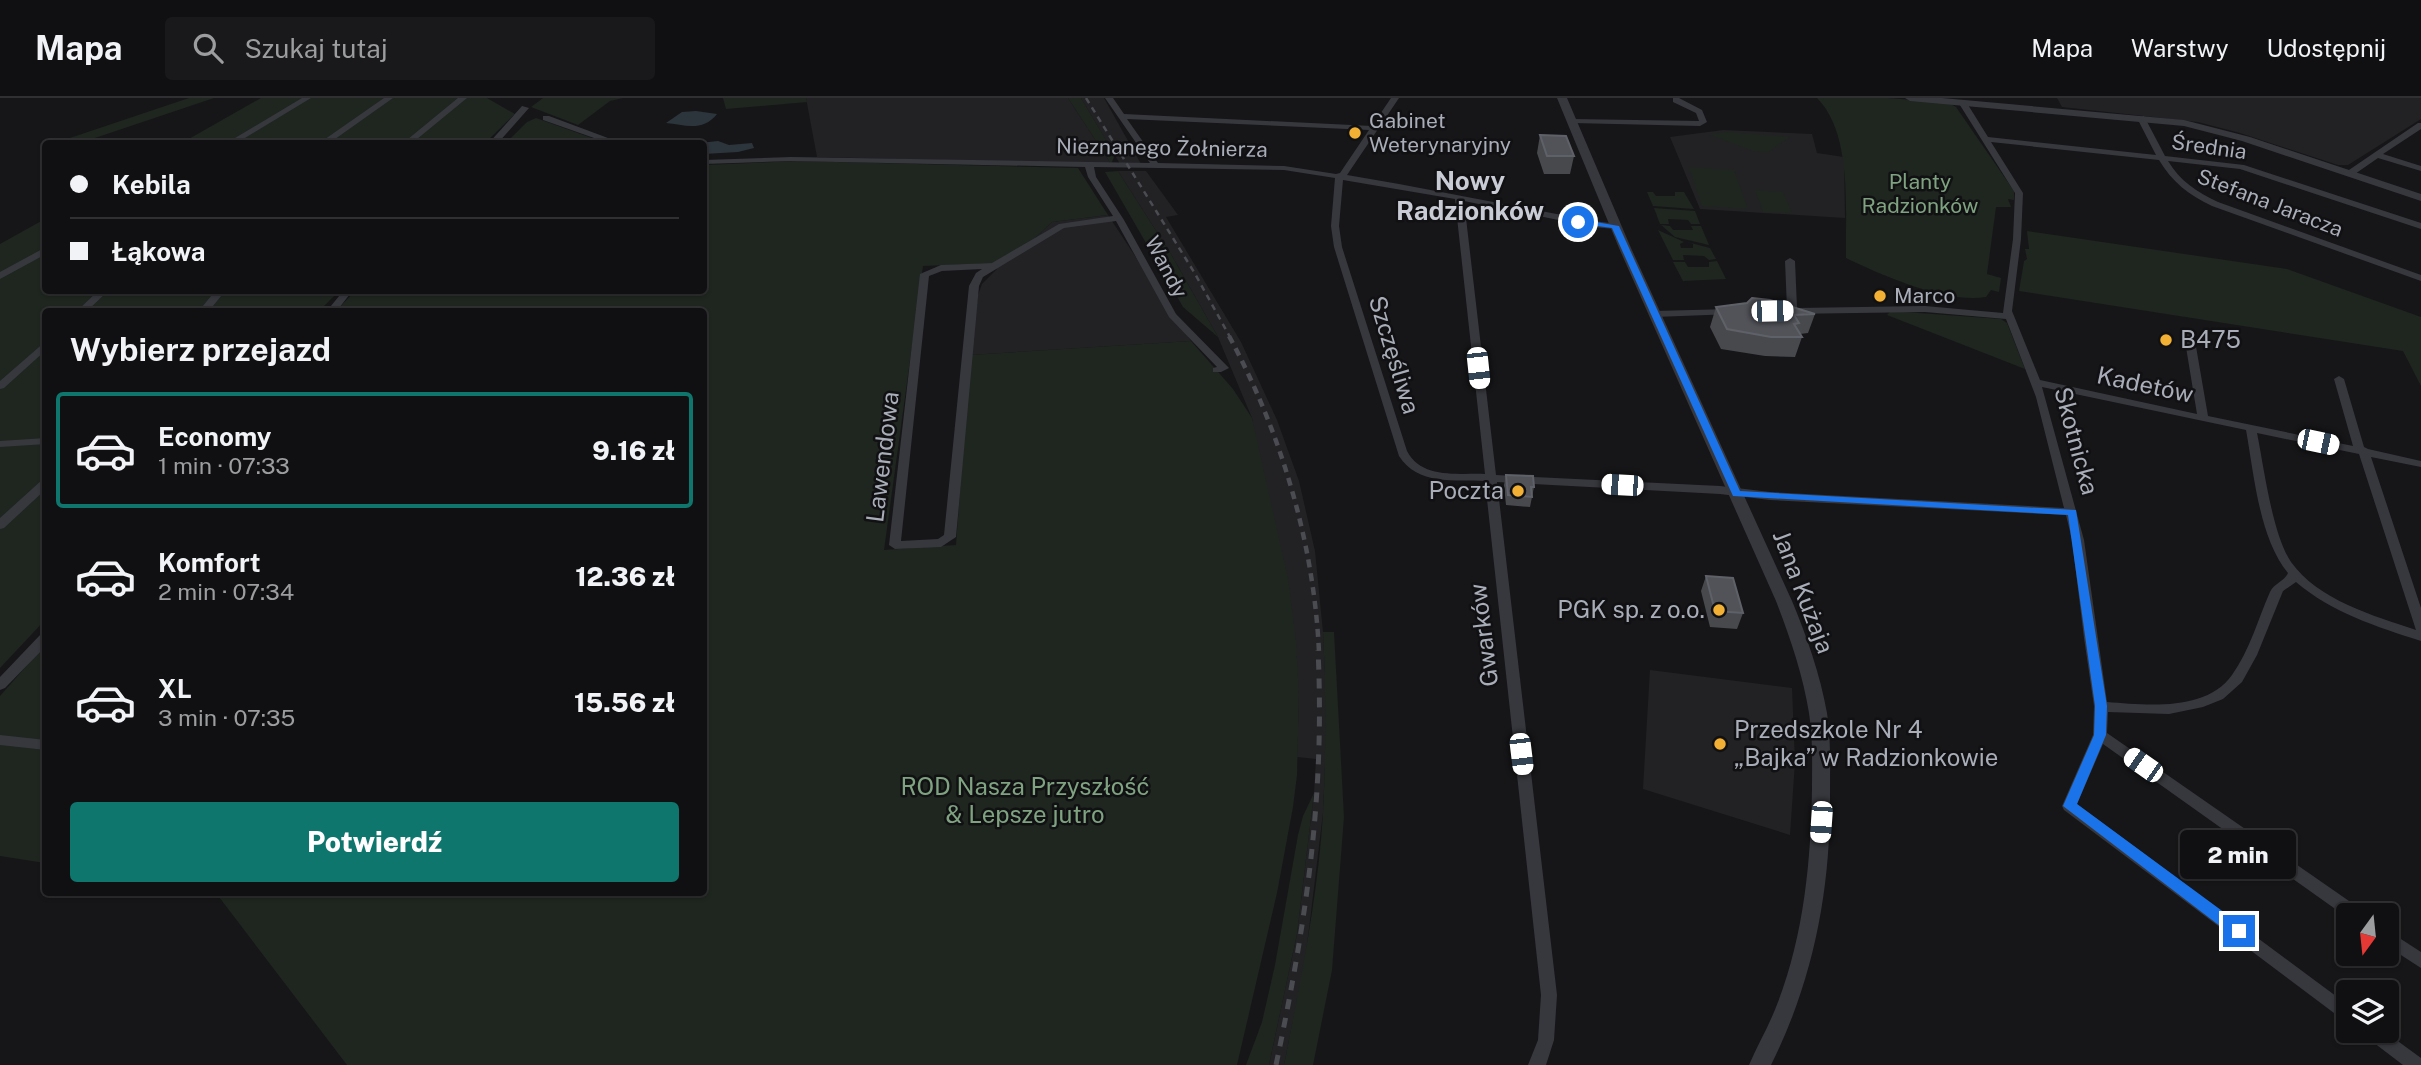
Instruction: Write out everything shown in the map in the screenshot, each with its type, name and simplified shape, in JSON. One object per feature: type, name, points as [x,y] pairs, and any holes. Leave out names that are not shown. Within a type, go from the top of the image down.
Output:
[{"type":"street","points":[[236,140],[307,98]]},
{"type":"street","points":[[328,140],[389,98]]},
{"type":"street","points":[[411,140],[463,98]]},
{"type":"street","points":[[1109,98],[1156,166]]},
{"type":"street","points":[[1340,175],[1395,98]]},
{"type":"street","name":"Jana Kużaja","points":[[1562,98],[1615,226],[1795,628],[1812,687],[1820,740],[1821,822],[1815,899],[1808,945],[1787,1007],[1760,1065]]},
{"type":"street","points":[[1910,98],[2184,123],[2218,131],[2421,198]]},
{"type":"street","points":[[1573,121],[1703,122],[1699,112],[1676,100]]},
{"type":"street","name":"Skotnicka","points":[[1962,103],[2019,193],[2017,239],[2007,303],[2010,317],[2037,383],[2073,512],[2101,706],[2100,735],[2069,806],[2336,1005]]},
{"type":"street","points":[[496,140],[525,108]]},
{"type":"street","points":[[1122,116],[1376,128]]},
{"type":"street","points":[[546,118],[609,140]]},
{"type":"street","name":"Stefana Jaracza","points":[[2141,118],[2175,181],[2197,197],[2421,278]]},
{"type":"street","points":[[2349,174],[2421,125]]},
{"type":"street","name":"Średnia","points":[[1985,139],[2256,170],[2421,226]]},
{"type":"street","points":[[2378,155],[2421,169]]},
{"type":"street","name":"Nieznanego Żołnierza","points":[[707,162],[791,159],[1284,168],[1340,175],[1583,223],[1615,226]]},
{"type":"street","name":"Wandy","points":[[1089,165],[1092,177],[1172,315],[1224,368],[1217,370]]},
{"type":"street","name":"Szczęśliwa","points":[[1340,175],[1335,226],[1338,247],[1408,464],[1416,471],[1432,475],[1720,490],[1736,494],[2073,512]]},
{"type":"street","name":"Gwarków","points":[[1459,198],[1549,995],[1546,1040],[1537,1065]]},
{"type":"street","name":"Lawendowa","points":[[993,266],[941,268],[925,274],[895,545],[941,543],[950,537],[974,286],[979,275],[1062,226],[1118,218]]},
{"type":"street","points":[[0,276],[42,252]]},
{"type":"street","points":[[1790,261],[1793,310]]},
{"type":"street","points":[[84,308],[100,294]]},
{"type":"street","points":[[206,308],[218,294]]},
{"type":"street","points":[[333,308],[346,294]]},
{"type":"street","points":[[1779,311],[1925,309],[2010,317]]},
{"type":"street","points":[[1655,314],[1740,312]]},
{"type":"street","name":"Kadetów","points":[[2189,335],[2203,418]]},
{"type":"street","points":[[0,386],[42,348]]},
{"type":"street","points":[[2339,379],[2359,448],[2364,452],[2421,627]]},
{"type":"street","name":"Kadetów","points":[[2037,383],[2421,464]]},
{"type":"street","points":[[2250,428],[2278,545],[2294,572],[2343,606],[2421,636]]},
{"type":"street","points":[[0,444],[42,441]]},
{"type":"street","points":[[0,525],[42,486]]},
{"type":"street","points":[[2101,706],[2165,710],[2215,697],[2232,685],[2278,589],[2290,582],[2294,572]]},
{"type":"street","points":[[0,685],[42,641]]},
{"type":"street","points":[[2100,735],[2339,903]]},
{"type":"street","points":[[0,740],[42,745]]},
{"type":"street","points":[[2399,945],[2421,961]]},
{"type":"street","points":[[2387,1043],[2417,1065]]},
{"type":"shaded area","points":[[806,98],[1068,98],[1111,164],[817,157]]},
{"type":"shaded area","points":[[1081,98],[1104,98],[1141,164],[1120,164]]},
{"type":"shaded area","points":[[2057,98],[2421,98],[2421,119],[2348,165],[2338,165],[2198,122],[2062,107]]},
{"type":"shaded area","points":[[682,112],[717,114],[712,120],[700,125],[666,123]]},
{"type":"shaded area","points":[[1723,130],[1812,134],[1817,153],[1844,157],[1845,218],[1700,209],[1670,137]]},
{"type":"shaded area","points":[[718,141],[729,145],[752,143],[754,148],[707,154],[707,142]]},
{"type":"shaded area","points":[[1118,171],[1146,171],[1178,215],[1166,217],[1241,342],[1277,420],[1299,481],[1315,551],[1323,632],[1327,718],[1323,813],[1305,962],[1284,1065],[1269,1065],[1297,934],[1316,759],[1297,757],[1299,695],[1252,418],[1218,337],[1172,256]]},
{"type":"shaded area","points":[[1108,215],[1191,341],[970,355],[978,295],[982,284],[997,269],[995,263],[1032,241],[1052,222]]},
{"type":"shaded area","name":"Przedszkole Nr 4 „Bajka” w Radzionkowie","points":[[1650,670],[1792,688],[1795,762],[1790,835],[1643,789]]},
{"type":"green space","points":[[189,98],[214,98],[89,140],[64,140]]},
{"type":"green space","points":[[261,98],[487,98],[515,114],[488,140],[187,140]]},
{"type":"green space","points":[[543,98],[623,98],[610,101],[578,125],[531,107]]},
{"type":"green space","points":[[723,98],[806,98],[807,102],[726,109]]},
{"type":"green space","points":[[1068,98],[1081,98],[1115,155],[1111,164]]},
{"type":"green space","name":"Planty Radzionków","points":[[1817,98],[1889,98],[1949,103],[1956,107],[2014,191],[2014,200],[2008,199],[2011,207],[1996,207],[1987,274],[2001,278],[1999,292],[1991,290],[1986,297],[1970,298],[1934,292],[1895,280],[1846,258],[1846,196],[1842,152],[1829,113]]},
{"type":"green space","points":[[536,118],[598,140],[509,140],[527,122]]},
{"type":"green space","points":[[1729,132],[1790,137],[1768,152],[1753,151],[1708,134]]},
{"type":"green space","name":"ROD Nasza Przyszłość & Lepsze jutro","points":[[796,161],[1078,168],[1108,215],[1052,222],[1032,241],[995,263],[923,266],[884,550],[956,545],[970,355],[1191,341],[1233,389],[1252,418],[1288,578],[1299,695],[1297,775],[1293,807],[1277,893],[1237,1065],[347,1065],[218,896],[707,896],[707,308],[339,308],[352,294],[707,294],[707,165]]},
{"type":"green space","points":[[1689,167],[1734,170],[1748,209],[1702,206]]},
{"type":"green space","points":[[1118,171],[1172,256],[1218,337],[1183,307],[1105,172]]},
{"type":"green space","points":[[1755,190],[1783,192],[1792,213],[1763,212]]},
{"type":"green space","points":[[1647,192],[1653,192],[1656,196],[1675,196],[1675,192],[1684,192],[1694,209],[1653,206]]},
{"type":"green space","points":[[1654,208],[1695,211],[1700,224],[1668,219],[1669,224],[1660,224]]},
{"type":"green space","points":[[42,221],[42,294],[336,294],[322,308],[42,308],[42,623],[0,668],[0,244]]},
{"type":"green space","points":[[1661,225],[1670,226],[1673,230],[1693,230],[1691,226],[1701,226],[1709,245],[1675,237]]},
{"type":"green space","points":[[1658,230],[1684,242],[1680,244],[1681,248],[1693,248],[1693,244],[1687,242],[1710,248],[1716,259],[1683,255],[1684,260],[1673,260]]},
{"type":"green space","points":[[2027,231],[2287,269],[2421,317],[2421,386],[2403,351],[2019,291],[2024,261],[2027,259],[2025,249],[2029,249]]},
{"type":"green space","points":[[1717,261],[1726,279],[1683,281],[1673,262],[1685,262],[1688,267],[1709,267],[1709,262]]},
{"type":"green space","points":[[1891,311],[2001,319],[2007,323],[2025,369],[1887,315]]},
{"type":"green space","points":[[1323,632],[1334,632],[1344,817],[1332,970],[1313,1065],[1284,1065],[1308,940],[1321,845],[1325,745]]},
{"type":"green space","points":[[42,648],[42,863],[0,856],[0,696]]},
{"type":"green space","points":[[1314,793],[1297,934],[1269,1065],[1246,1065],[1262,1022],[1275,965],[1298,835]]},
{"type":"building","points":[[1540,135],[1566,136],[1574,156],[1547,156]]},
{"type":"building","points":[[1752,298],[1770,300],[1815,314],[1794,315],[1799,323],[1794,324],[1802,337],[1771,337],[1727,329],[1716,307],[1747,303]]},
{"type":"building","points":[[1506,475],[1533,476],[1532,497],[1508,495]]},
{"type":"building","points":[[1706,576],[1733,578],[1743,613],[1715,611]]},
{"type":"railway","points":[[1086,98],[1194,272],[1230,337]]},
{"type":"railway","points":[[1229,336],[1264,411],[1292,489],[1310,570],[1319,652]]},
{"type":"railway","points":[[1276,1065],[1296,960],[1311,859],[1319,757],[1318,650]]},
{"type":"place","name":"Gabinet Weterynaryjny","points":[[1355,133]]},
{"type":"place","name":"Marco","points":[[1880,296]]},
{"type":"place","name":"B475","points":[[2166,340]]},
{"type":"place","name":"Poczta","points":[[1518,491]]},
{"type":"place","name":"PGK sp. z o.o.","points":[[1719,610]]},
{"type":"place","name":"Przedszkole Nr 4 „Bajka” w Radzionkowie","points":[[1720,744]]},
{"type":"district","name":"Nowy Radzionków","points":[[1470,196]]},
{"type":"route","points":[[1578,222],[1615,226],[1736,494],[2073,512],[2101,706],[2100,735],[2094,754],[2069,806],[2239,931]]}]
